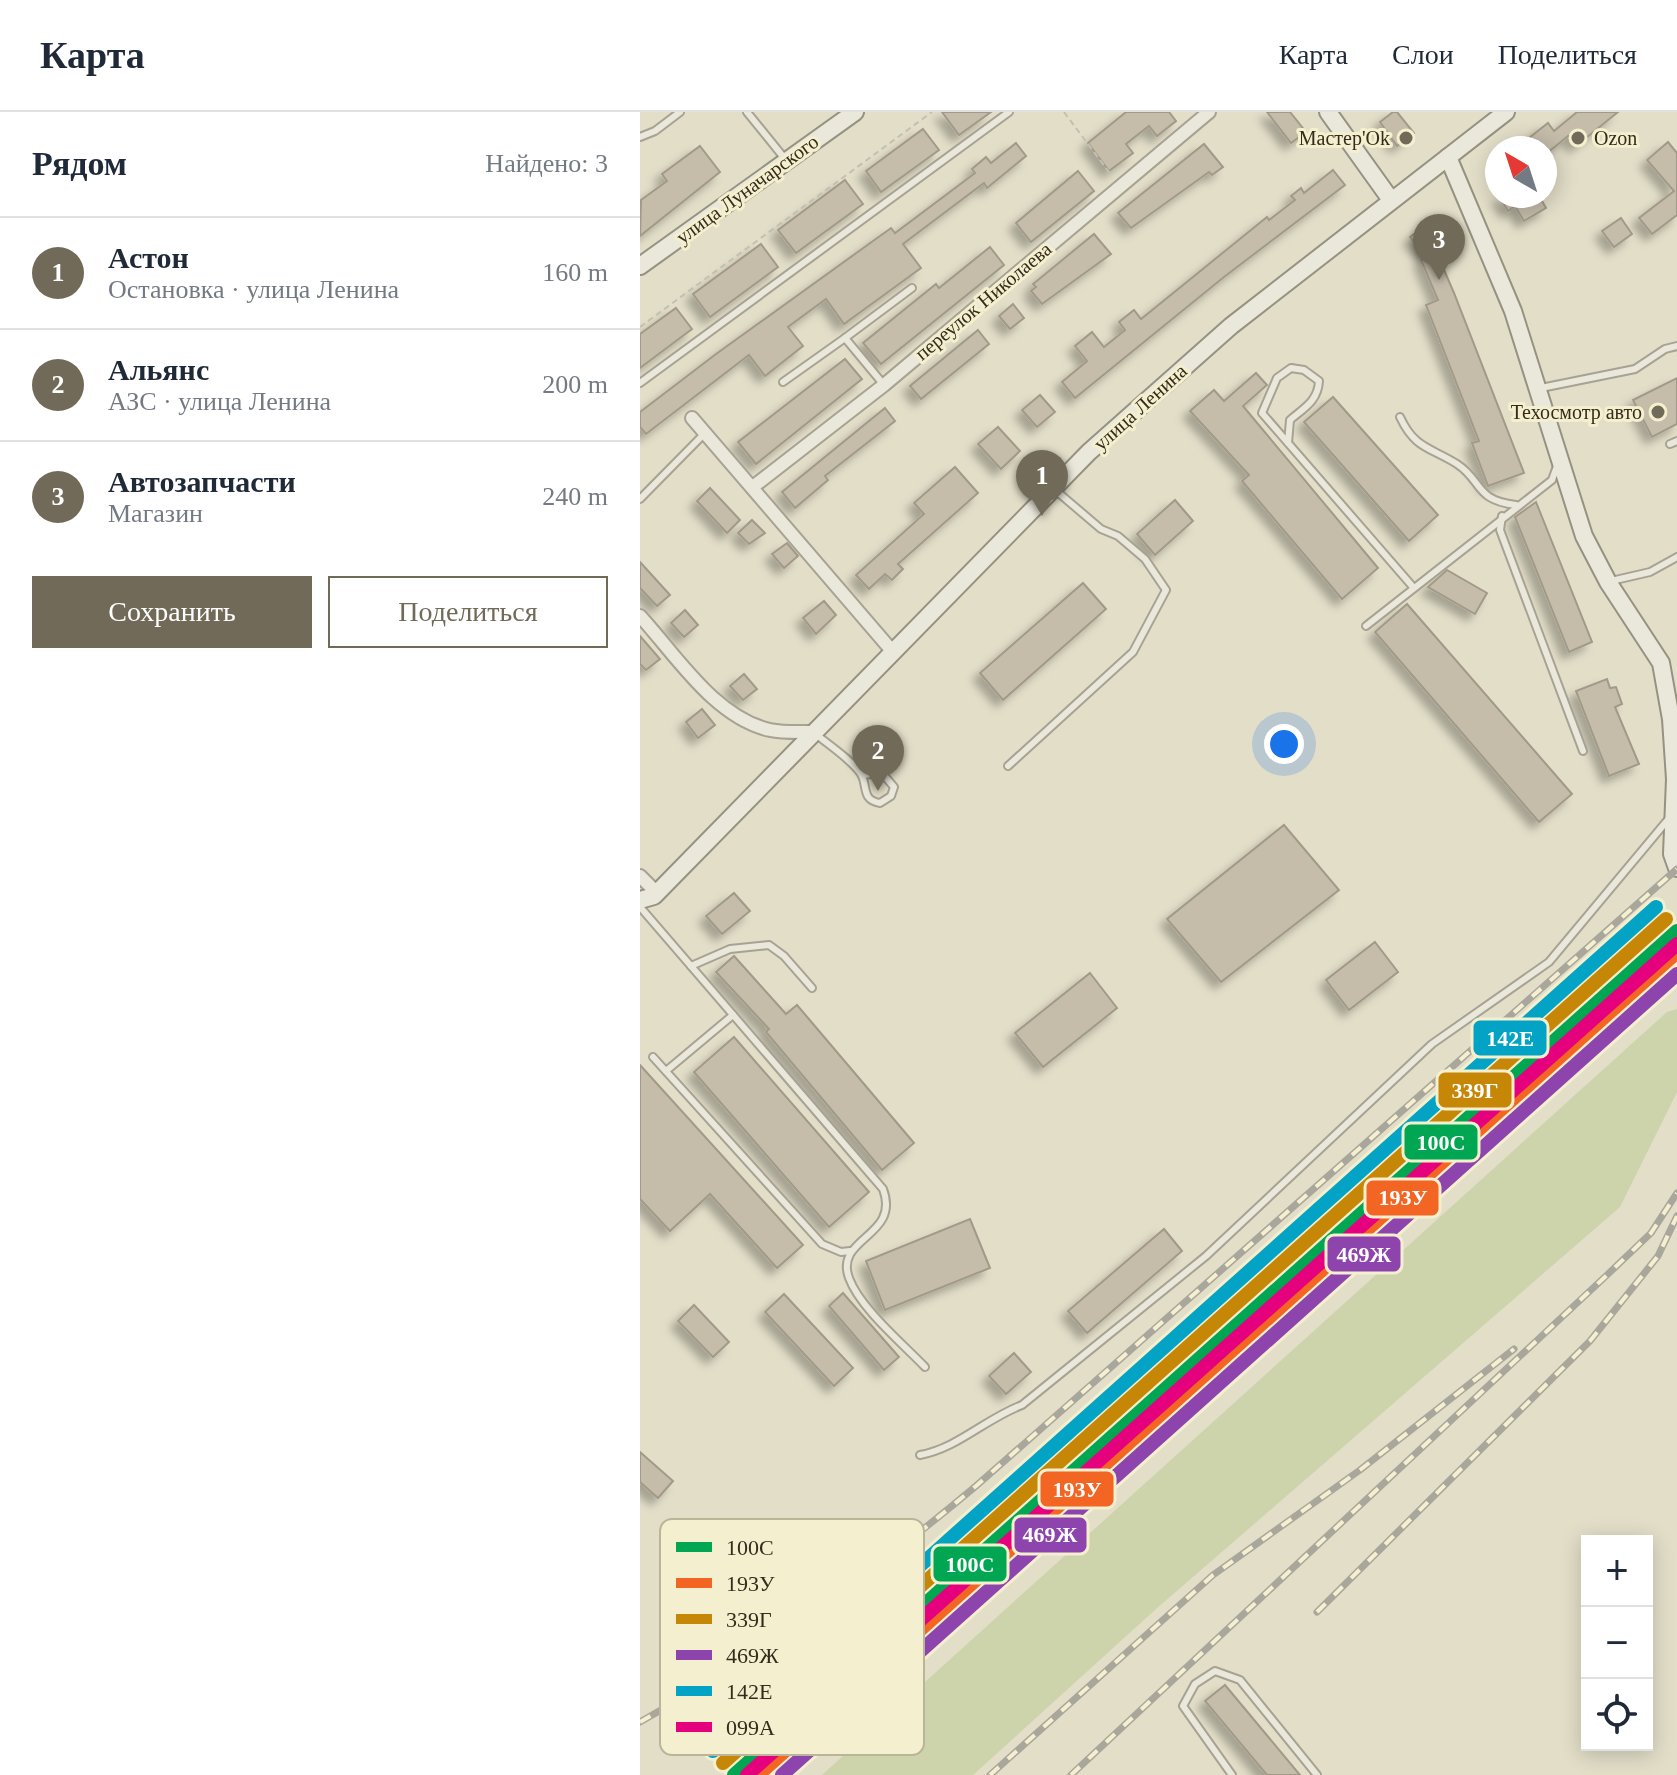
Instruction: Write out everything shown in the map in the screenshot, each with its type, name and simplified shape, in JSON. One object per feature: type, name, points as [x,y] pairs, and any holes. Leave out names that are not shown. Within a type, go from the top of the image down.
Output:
[{"type":"main road","name":"улица Луначарского","points":[[640,266],[855,112]]},
{"type":"main road","points":[[1328,112],[1391,200]]},
{"type":"main road","name":"улица Ленина","points":[[646,901],[1089,452],[1231,326],[1506,112]]},
{"type":"main road","points":[[1448,157],[1513,311],[1584,536],[1608,582],[1661,663],[1671,719],[1672,854],[1677,868]]},
{"type":"street","name":"переулок Николаева","points":[[754,486],[884,385],[1209,112]]},
{"type":"street","points":[[692,418],[754,486],[893,652]]},
{"type":"street","points":[[640,616],[722,706],[741,719],[770,730],[814,732]]},
{"type":"street","points":[[640,876],[646,901]]},
{"type":"lane","points":[[640,137],[655,131],[680,112]]},
{"type":"lane","points":[[747,112],[787,161]]},
{"type":"lane","points":[[640,383],[1009,112]]},
{"type":"lane","points":[[783,382],[912,288]]},
{"type":"lane","points":[[845,338],[884,385]]},
{"type":"lane","points":[[1537,389],[1635,369],[1665,349],[1677,346]]},
{"type":"lane","points":[[1288,443],[1290,420],[1313,402],[1319,391],[1319,381],[1304,370],[1291,368],[1277,378],[1262,413],[1288,443],[1413,587]]},
{"type":"lane","points":[[1400,417],[1409,436],[1432,454],[1457,464],[1479,491],[1499,503],[1516,505]]},
{"type":"lane","points":[[640,499],[705,432]]},
{"type":"lane","points":[[1366,626],[1516,505],[1552,480],[1559,463]]},
{"type":"lane","points":[[1008,766],[1133,652],[1166,590],[1145,559],[1118,536],[1101,529],[1054,489]]},
{"type":"lane","points":[[1502,516],[1500,530],[1583,751]]},
{"type":"lane","points":[[1608,582],[1650,572],[1677,557]]},
{"type":"lane","points":[[814,732],[862,775],[865,794],[872,802],[880,803],[891,796],[894,787],[882,773],[862,775]]},
{"type":"lane","points":[[920,1455],[941,1451],[995,1415],[1022,1405],[1195,1267],[1432,1044],[1549,962],[1574,930],[1596,910],[1645,842],[1673,813]]},
{"type":"lane","points":[[646,901],[691,966],[883,1189],[887,1200],[880,1226],[850,1251],[841,1252],[822,1244],[653,1057]]},
{"type":"lane","points":[[691,966],[730,949],[769,945],[784,956],[812,988]]},
{"type":"lane","points":[[666,1071],[733,1015]]},
{"type":"lane","points":[[850,1251],[847,1261],[855,1287],[925,1367]]},
{"type":"lane","points":[[1232,1775],[1183,1706],[1195,1684],[1215,1671],[1240,1680],[1317,1775]]},
{"type":"path","points":[[640,327],[932,112]]},
{"type":"path","points":[[1064,112],[1120,187]]},
{"type":"green space","points":[[1677,1009],[1677,1092],[1620,1207],[1156,1609],[973,1775],[822,1775],[844,1755],[924,1755],[924,1683],[1667,1012]]},
{"type":"building","points":[[942,112],[991,112],[959,135]]},
{"type":"building","points":[[1126,112],[1169,112],[1176,121],[1157,136],[1149,126],[1126,144],[1133,153],[1109,171],[1088,143]]},
{"type":"building","points":[[1267,112],[1290,112],[1306,132],[1291,143]]},
{"type":"building","points":[[1397,112],[1414,133],[1397,146],[1380,122]]},
{"type":"building","points":[[1577,112],[1618,112],[1576,146],[1568,136],[1557,145],[1557,136],[1532,136],[1548,123],[1554,131]]},
{"type":"building","points":[[923,129],[939,150],[881,192],[866,171]]},
{"type":"building","points":[[1668,142],[1677,153],[1677,215],[1652,234],[1639,218],[1674,191],[1647,160]]},
{"type":"building","points":[[1016,143],[1026,156],[987,188],[984,183],[903,244],[921,268],[844,324],[826,299],[788,327],[803,346],[765,376],[749,355],[646,434],[640,427],[640,412],[716,354],[891,228],[895,233],[975,173],[972,169],[986,157],[991,163]]},
{"type":"building","points":[[1204,144],[1223,167],[1212,175],[1209,172],[1131,228],[1118,213]]},
{"type":"building","points":[[700,146],[720,172],[640,236],[641,200],[667,181],[662,174]]},
{"type":"building","points":[[1333,170],[1345,185],[1224,277],[1075,398],[1062,382],[1087,361],[1075,346],[1092,332],[1104,347],[1125,330],[1119,322],[1134,310],[1141,319],[1267,217],[1269,220],[1295,200],[1291,196],[1301,188],[1304,193]]},
{"type":"building","points":[[1078,171],[1094,191],[1031,242],[1016,223]]},
{"type":"building","points":[[845,180],[863,204],[796,253],[778,230]]},
{"type":"building","points":[[1516,208],[1546,208],[1524,221]]},
{"type":"building","points":[[1621,218],[1632,234],[1614,247],[1602,231]]},
{"type":"building","points":[[1422,228],[1432,242],[1454,293],[1524,473],[1488,486],[1472,443],[1479,441],[1426,305],[1438,300],[1421,260],[1426,258],[1410,237]]},
{"type":"building","points":[[1094,234],[1111,254],[1042,304],[1031,291],[1036,287],[1033,284]]},
{"type":"building","points":[[761,244],[778,267],[710,317],[693,294]]},
{"type":"building","points":[[990,247],[1004,265],[881,364],[863,343],[936,284],[939,288]]},
{"type":"building","points":[[1013,304],[1024,318],[1010,329],[999,316]]},
{"type":"building","points":[[676,308],[692,329],[640,368],[640,334]]},
{"type":"building","points":[[978,330],[989,344],[921,399],[910,386]]},
{"type":"building","points":[[845,359],[862,379],[756,464],[738,442]]},
{"type":"building","points":[[1256,373],[1267,385],[1243,406],[1378,568],[1342,599],[1242,481],[1249,475],[1190,411],[1214,390],[1224,401]]},
{"type":"building","name":"Техосмотр авто","points":[[1677,378],[1677,424],[1652,437],[1633,400]]},
{"type":"building","points":[[1040,395],[1055,412],[1037,427],[1022,410]]},
{"type":"building","points":[[1333,397],[1438,515],[1409,541],[1304,422]]},
{"type":"building","points":[[885,408],[895,421],[825,476],[828,480],[795,508],[782,492]]},
{"type":"building","points":[[998,427],[1020,451],[1001,469],[978,444]]},
{"type":"building","points":[[955,467],[978,493],[898,564],[903,569],[892,580],[885,574],[869,589],[856,575],[924,514],[914,503]]},
{"type":"building","points":[[710,488],[740,520],[727,533],[697,501]]},
{"type":"building","points":[[1175,500],[1193,521],[1155,555],[1137,534]]},
{"type":"building","points":[[1536,502],[1592,642],[1569,652],[1515,517]]},
{"type":"building","points":[[752,520],[765,533],[749,544],[738,533]]},
{"type":"building","points":[[787,543],[798,556],[784,568],[772,554]]},
{"type":"building","points":[[640,562],[670,595],[657,606],[640,588]]},
{"type":"building","points":[[1447,570],[1487,593],[1475,614],[1428,587]]},
{"type":"building","points":[[1083,583],[1106,609],[1003,700],[980,673]]},
{"type":"building","points":[[824,601],[836,615],[816,634],[803,618]]},
{"type":"building","points":[[1407,604],[1572,794],[1539,822],[1375,632]]},
{"type":"building","points":[[685,610],[698,625],[684,637],[671,623]]},
{"type":"building","points":[[640,636],[660,659],[646,670],[640,664]]},
{"type":"building","points":[[744,674],[757,689],[743,700],[730,686]]},
{"type":"building","points":[[1607,679],[1610,688],[1616,687],[1622,704],[1615,707],[1639,764],[1609,776],[1576,691]]},
{"type":"building","points":[[702,709],[715,725],[698,738],[686,722]]},
{"type":"building","points":[[1284,825],[1339,890],[1221,982],[1167,919]]},
{"type":"building","points":[[734,893],[750,911],[722,934],[706,916]]},
{"type":"building","points":[[1375,942],[1398,972],[1349,1010],[1326,980]]},
{"type":"building","points":[[734,956],[786,1014],[797,1005],[914,1143],[882,1170],[766,1032],[769,1029],[716,972]]},
{"type":"building","points":[[1090,973],[1117,1008],[1043,1067],[1015,1033]]},
{"type":"building","points":[[734,1037],[869,1192],[829,1227],[694,1072]]},
{"type":"building","points":[[640,1065],[803,1245],[777,1268],[710,1194],[670,1231],[640,1199]]},
{"type":"building","points":[[970,1219],[990,1268],[885,1310],[866,1261]]},
{"type":"building","points":[[1164,1229],[1182,1251],[1087,1333],[1068,1311]]},
{"type":"building","points":[[843,1293],[899,1357],[884,1370],[829,1306]]},
{"type":"building","points":[[784,1294],[853,1368],[834,1386],[765,1312]]},
{"type":"building","points":[[694,1305],[729,1342],[713,1357],[678,1321]]},
{"type":"building","points":[[1014,1353],[1031,1372],[1006,1394],[989,1376]]},
{"type":"building","points":[[640,1452],[673,1481],[658,1498],[640,1482]]},
{"type":"building","points":[[1225,1685],[1300,1775],[1267,1775],[1205,1701]]},
{"type":"railway","points":[[924,1528],[976,1486],[1677,869]]},
{"type":"railway","points":[[1071,1775],[1651,1233],[1677,1193]]},
{"type":"railway","points":[[1317,1612],[1590,1341],[1658,1256],[1677,1216]]},
{"type":"railway","points":[[990,1775],[1213,1575],[1360,1470],[1514,1349]]},
{"type":"railway","points":[[640,1722],[660,1710]]},
{"type":"transit line","name":"142Е","points":[[924,1562],[1656,907]]},
{"type":"transit line","name":"339Г","points":[[924,1583],[1666,919]]},
{"type":"transit line","name":"100C","points":[[924,1605],[1677,931]]},
{"type":"transit line","name":"099А","points":[[924,1617],[1677,944]]},
{"type":"transit line","name":"193У","points":[[924,1626],[1677,952]]},
{"type":"transit line","name":"469Ж","points":[[924,1648],[1677,974]]},
{"type":"transit line","name":"339Г","points":[[723,1763],[732,1755]]},
{"type":"transit line","name":"100C","points":[[734,1775],[756,1755]]},
{"type":"transit line","name":"099А","points":[[747,1775],[769,1755]]},
{"type":"transit line","name":"193У","points":[[758,1775],[780,1755]]},
{"type":"transit line","name":"469Ж","points":[[782,1775],[804,1755]]},
{"type":"place","name":"Мастер'Ok","points":[[1406,138]]},
{"type":"place","name":"Ozon","points":[[1578,138]]},
{"type":"place","name":"Автозапчасти","points":[[1439,280]]},
{"type":"place","name":"Техосмотр авто","points":[[1658,412]]},
{"type":"place","name":"Астон","points":[[1042,516]]},
{"type":"place","name":"Альянс","points":[[878,791]]}]
